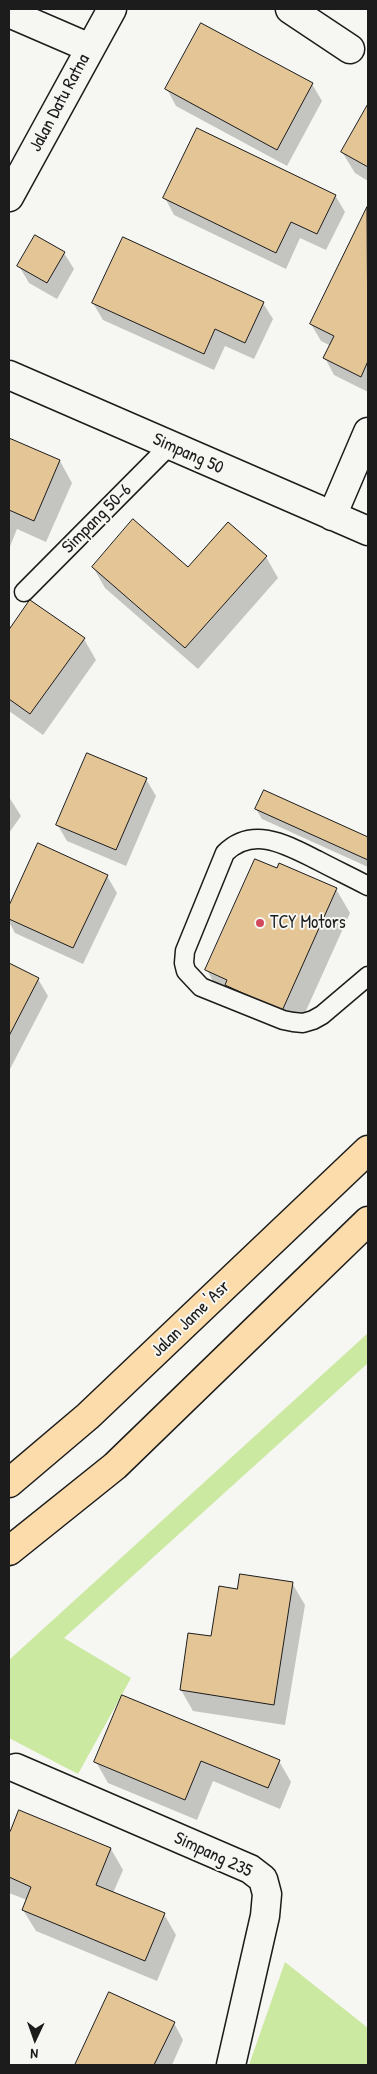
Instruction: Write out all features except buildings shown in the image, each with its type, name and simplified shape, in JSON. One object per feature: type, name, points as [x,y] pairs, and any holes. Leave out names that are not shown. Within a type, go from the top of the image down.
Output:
[{"type":"main road","name":"Jalan Jame 'Asr","points":[[9,1483],[88,1416],[368,1150]]},
{"type":"main road","points":[[9,1551],[115,1466],[368,1221]]},
{"type":"street","name":"Jalan Datu Ratna","points":[[9,197],[112,9]]},
{"type":"street","points":[[290,9],[350,48]]},
{"type":"street","points":[[9,13],[90,48]]},
{"type":"street","name":"Simpang 50","points":[[9,375],[368,531]]},
{"type":"street","points":[[332,516],[368,432]]},
{"type":"street","name":"Simpang 235","points":[[16,1768],[250,1869],[263,1879],[266,1894],[265,1916],[231,2065]]},
{"type":"lane","name":"Simpang 50-6","points":[[24,592],[169,446]]},
{"type":"lane","points":[[368,886],[282,842],[265,839],[241,841],[225,853],[185,951],[184,963],[186,972],[201,987],[283,1020],[303,1022],[313,1020],[322,1015],[368,976]]},
{"type":"green space","points":[[368,1333],[368,1363],[64,1638],[131,1678],[78,1774],[9,1738],[9,1660]]},
{"type":"green space","points":[[285,1962],[368,2028],[368,2065],[249,2065]]},
{"type":"place","name":"TCY Motors","points":[[260,923]]}]
